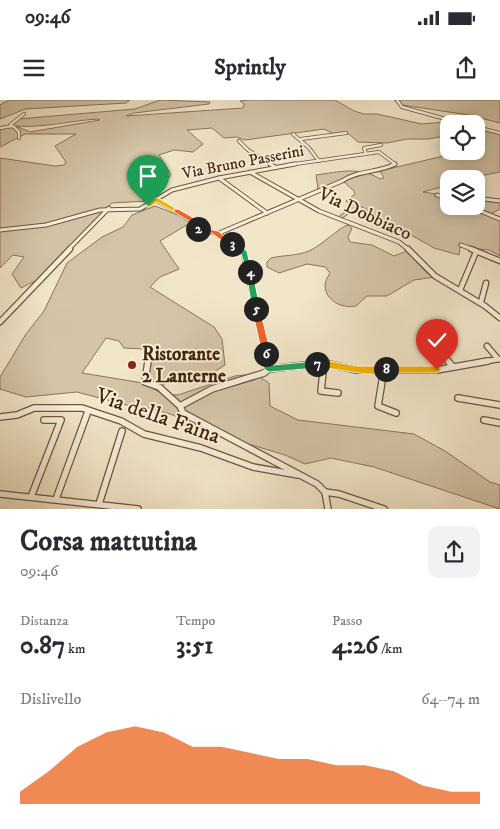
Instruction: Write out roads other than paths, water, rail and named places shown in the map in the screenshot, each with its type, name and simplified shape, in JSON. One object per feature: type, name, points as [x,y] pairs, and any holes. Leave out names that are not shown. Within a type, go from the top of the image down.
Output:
[{"type":"street","points":[[397,100],[404,107],[440,115]]},
{"type":"street","points":[[8,126],[24,114]]},
{"type":"street","points":[[0,128],[13,126],[19,132],[19,138]]},
{"type":"street","points":[[485,129],[500,133]]},
{"type":"street","points":[[301,139],[346,133]]},
{"type":"street","points":[[293,134],[301,139],[319,161]]},
{"type":"street","points":[[239,141],[248,150],[275,167]]},
{"type":"street","points":[[366,154],[364,148],[381,145]]},
{"type":"street","name":"Via Bruno Passerini","points":[[0,230],[46,225],[109,208],[140,209],[172,190],[275,167],[379,152],[394,162],[396,166],[352,174],[342,181],[299,199]]},
{"type":"street","name":"Via Dobbiaco","points":[[250,172],[335,218],[398,242],[410,250],[436,277],[481,302],[500,318]]},
{"type":"street","points":[[219,178],[267,213]]},
{"type":"street","points":[[217,234],[299,199]]},
{"type":"street","points":[[485,199],[500,200]]},
{"type":"street","points":[[156,200],[199,224],[200,226],[197,228],[202,232],[210,230],[241,250],[246,258],[269,369]]},
{"type":"street","points":[[0,322],[109,208]]},
{"type":"street","points":[[485,213],[500,219]]},
{"type":"street","points":[[461,245],[500,261]]},
{"type":"street","points":[[460,290],[476,252]]},
{"type":"street","points":[[481,302],[486,283]]},
{"type":"street","points":[[450,336],[433,341],[453,367]]},
{"type":"street","points":[[488,346],[499,359]]},
{"type":"street","points":[[149,356],[145,382],[159,387],[180,406],[183,413],[318,484],[325,492],[328,509]]},
{"type":"street","points":[[180,406],[212,389],[264,373],[269,369],[324,363],[357,370],[437,370],[499,359]]},
{"type":"street","points":[[324,363],[322,391],[338,393]]},
{"type":"street","points":[[384,369],[378,406],[381,409],[396,413]]},
{"type":"street","points":[[458,398],[500,405]]},
{"type":"street","name":"Via della Faina","points":[[0,417],[17,415],[34,408],[82,408],[121,421],[144,434],[201,448],[254,467],[304,476]]},
{"type":"street","points":[[56,499],[87,414]]},
{"type":"street","points":[[30,497],[61,420],[44,420]]},
{"type":"street","points":[[484,420],[500,423]]},
{"type":"street","points":[[99,504],[122,430]]},
{"type":"street","points":[[325,492],[339,494],[384,509]]},
{"type":"street","points":[[0,494],[138,509]]},
{"type":"place","name":"Ristorante 2 Lanterne","points":[[132,365]]}]
